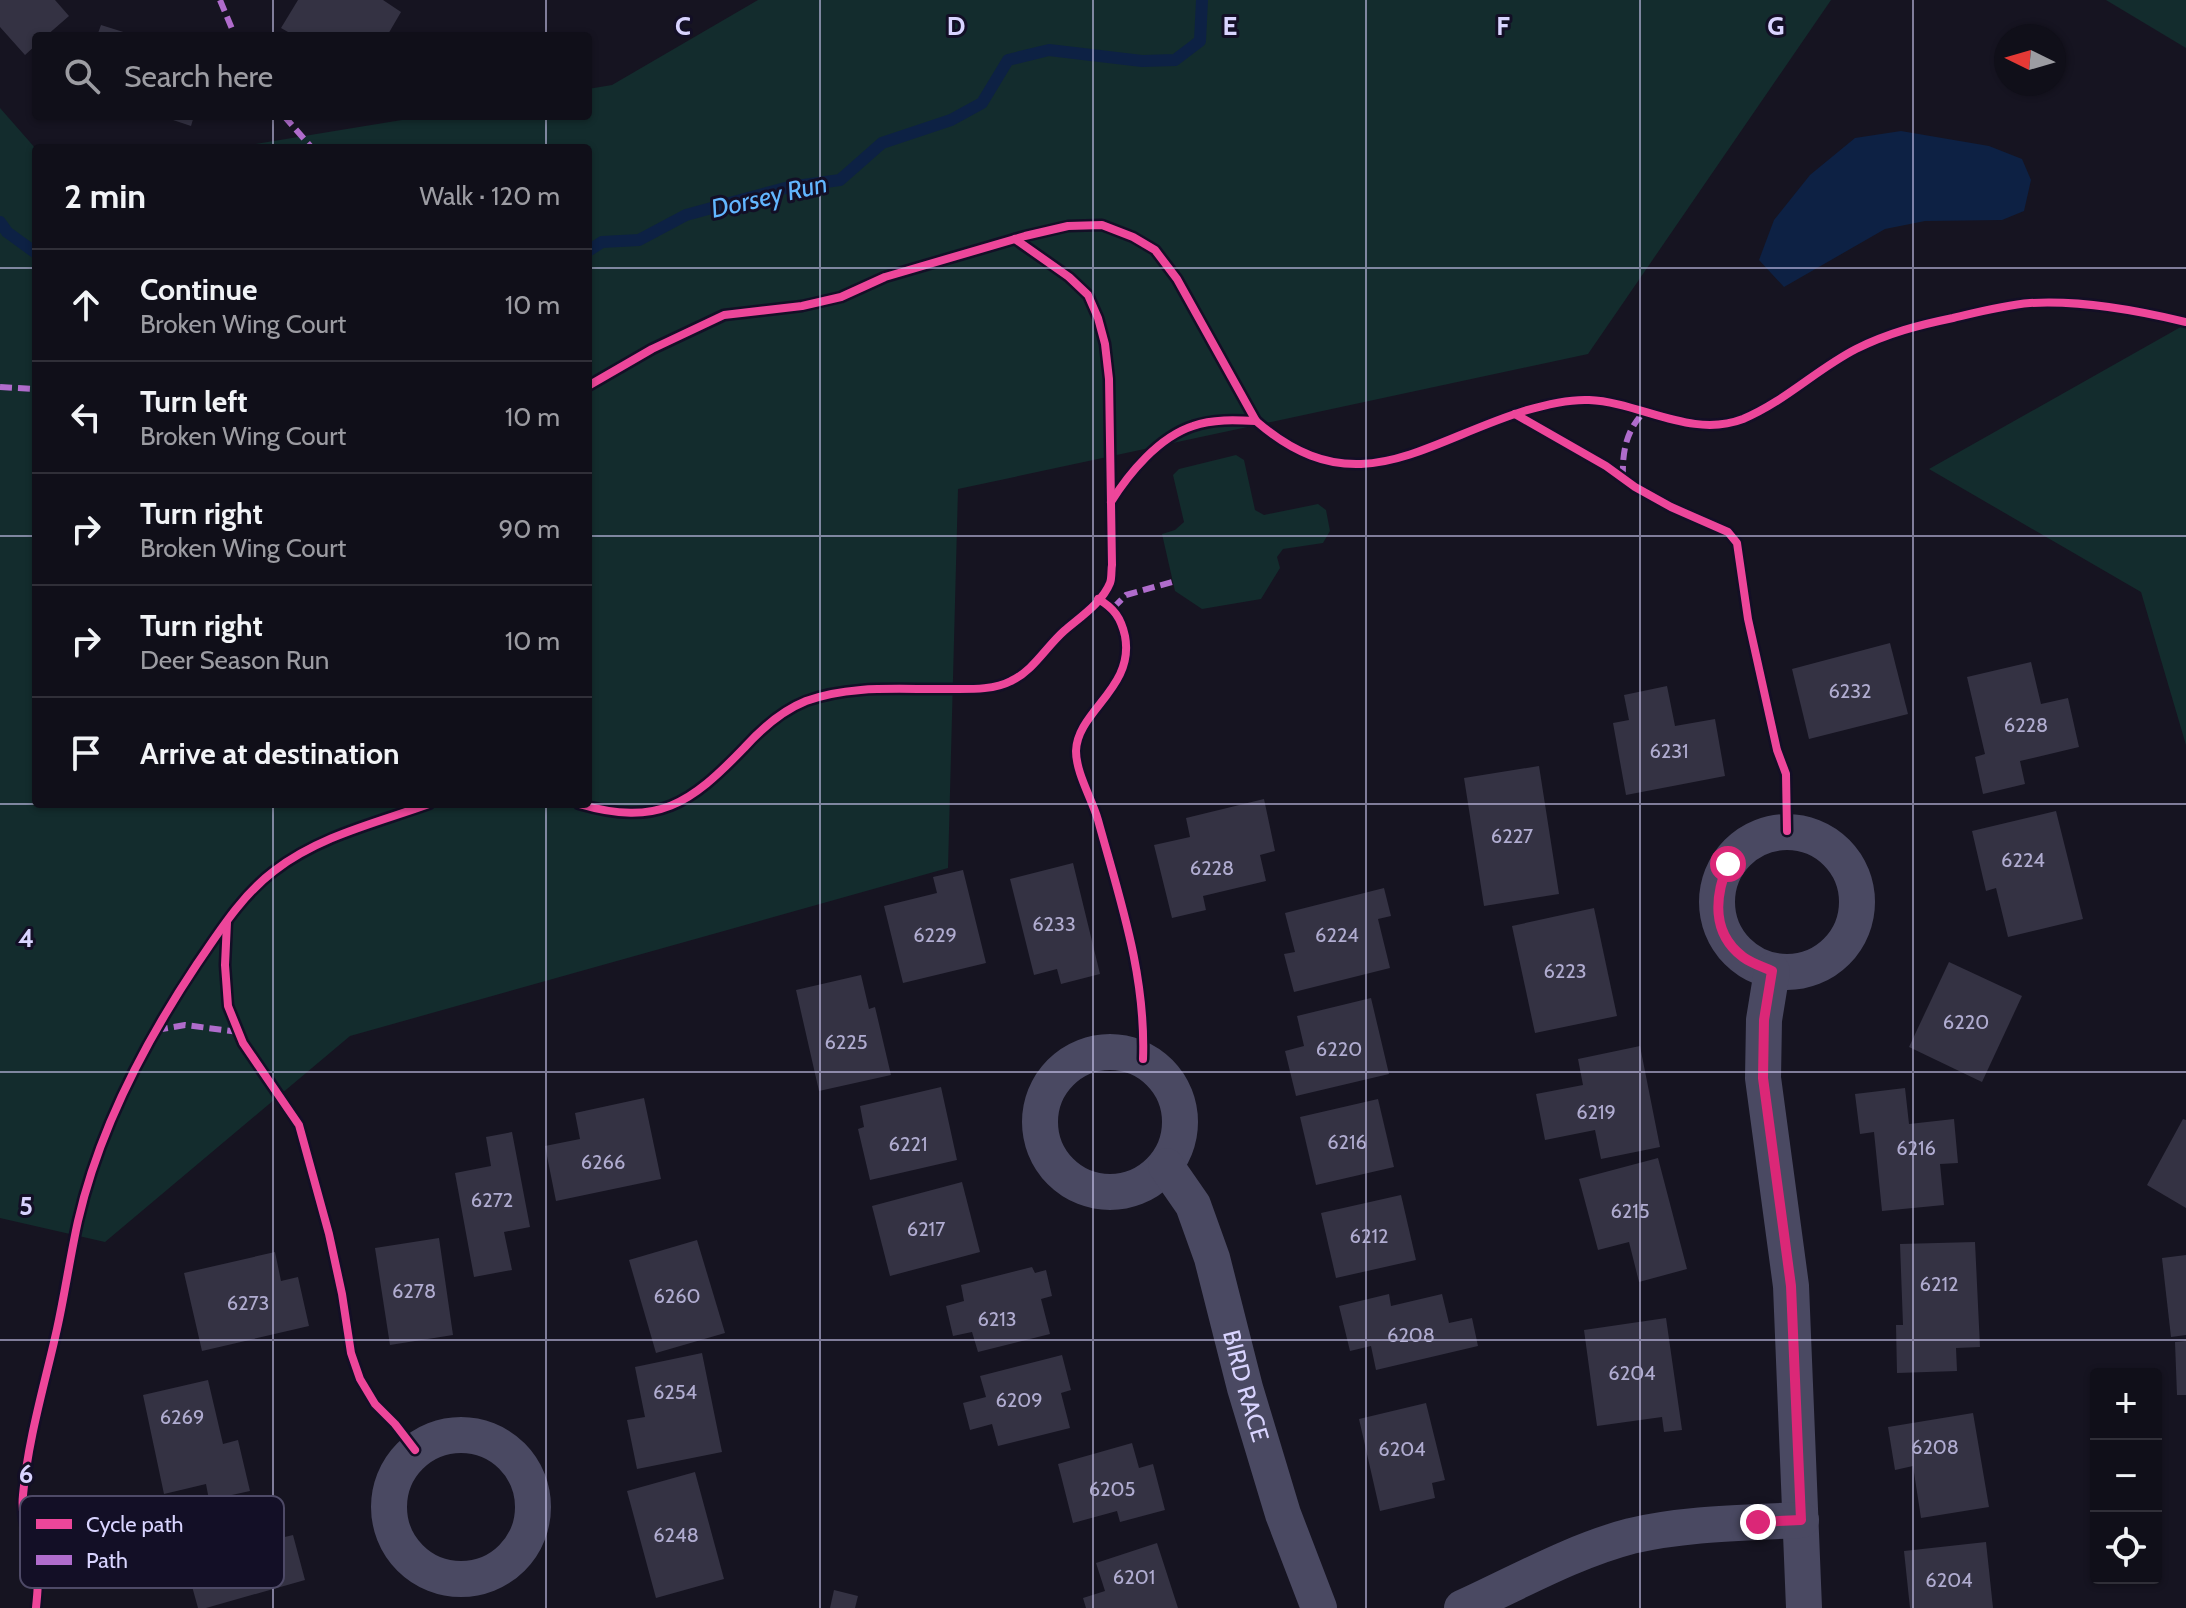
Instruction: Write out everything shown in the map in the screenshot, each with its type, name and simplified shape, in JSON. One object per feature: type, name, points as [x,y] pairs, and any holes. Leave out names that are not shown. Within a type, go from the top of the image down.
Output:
[{"type":"street","points":[[1772,971],[1764,1020],[1763,1078],[1791,1286],[1804,1608]]},
{"type":"street","name":"BIRD RACE","points":[[1166,1166],[1193,1205],[1212,1258],[1245,1388],[1283,1514],[1319,1608]]},
{"type":"street","points":[[469,1434],[494,1442],[515,1458],[529,1480],[533,1514],[522,1547],[479,1593],[418,1566],[401,1548],[390,1522],[389,1496],[399,1468],[415,1450],[435,1438],[469,1434]]},
{"type":"street","points":[[1462,1608],[1568,1559],[1630,1537],[1696,1525],[1801,1520]]},
{"type":"green space","points":[[758,0],[1831,0],[1588,354],[958,489],[948,868],[350,1036],[105,1242],[0,1218],[0,108],[32,144],[32,808],[592,808],[592,144],[256,144],[402,120],[592,120],[592,88],[612,85]]},
{"type":"green space","points":[[2106,0],[2186,0],[2186,48]]},
{"type":"green space","points":[[2186,324],[2186,745],[2141,592],[1929,469]]},
{"type":"green space","points":[[1236,455],[1244,460],[1255,510],[1264,515],[1318,504],[1326,510],[1330,531],[1323,543],[1283,549],[1277,557],[1280,568],[1261,599],[1202,609],[1175,591],[1162,534],[1175,530],[1184,522],[1173,475],[1179,469]]},
{"type":"water","points":[[1901,131],[1989,146],[2022,159],[2031,180],[2024,211],[2002,220],[1925,221],[1885,229],[1784,287],[1759,260],[1774,220],[1810,175],[1855,138]]},
{"type":"building","points":[[0,0],[55,0],[69,16],[51,32],[32,32],[32,49],[25,55],[0,27]]},
{"type":"building","points":[[298,0],[383,0],[401,12],[389,32],[288,32],[281,28]]},
{"type":"building","points":[[101,25],[123,32],[98,32]]},
{"type":"building","points":[[173,120],[193,120],[191,126]]},
{"type":"building","points":[[1890,643],[1908,714],[1809,739],[1792,669]]},
{"type":"building","points":[[2031,662],[2041,704],[2068,698],[2079,747],[2020,761],[2025,784],[1983,794],[1975,757],[1985,754],[1967,677]]},
{"type":"building","points":[[1667,686],[1675,726],[1715,719],[1725,776],[1626,795],[1613,723],[1629,720],[1624,695]]},
{"type":"building","points":[[1539,766],[1559,894],[1484,906],[1464,778]]},
{"type":"building","points":[[1264,799],[1275,851],[1260,855],[1266,881],[1203,896],[1206,910],[1172,918],[1154,845],[1190,837],[1186,818]]},
{"type":"building","points":[[2056,811],[2083,919],[2008,937],[1996,888],[1986,891],[1972,831]]},
{"type":"building","points":[[1073,863],[1100,974],[1061,984],[1057,969],[1034,975],[1010,879]]},
{"type":"building","points":[[963,870],[986,963],[903,983],[884,906],[937,893],[933,877]]},
{"type":"building","points":[[1384,888],[1391,916],[1378,919],[1390,968],[1294,992],[1284,954],[1295,952],[1285,913]]},
{"type":"building","points":[[1594,908],[1617,1016],[1535,1033],[1512,926]]},
{"type":"building","points":[[1949,962],[2022,996],[1982,1082],[1909,1047]]},
{"type":"building","points":[[861,975],[869,1009],[875,1007],[891,1075],[819,1091],[796,990]]},
{"type":"building","points":[[1371,998],[1389,1074],[1296,1096],[1285,1051],[1304,1046],[1297,1016]]},
{"type":"building","points":[[1640,1046],[1660,1147],[1601,1159],[1595,1130],[1545,1140],[1536,1094],[1583,1085],[1578,1059]]},
{"type":"building","points":[[941,1087],[957,1160],[870,1180],[858,1129],[864,1127],[860,1106]]},
{"type":"building","points":[[1905,1088],[1909,1124],[1954,1119],[1958,1163],[1940,1164],[1944,1205],[1882,1211],[1874,1132],[1860,1134],[1855,1094]]},
{"type":"building","points":[[644,1098],[661,1179],[556,1201],[545,1146],[580,1139],[575,1113]]},
{"type":"building","points":[[1378,1099],[1394,1167],[1316,1185],[1300,1117]]},
{"type":"building","points":[[2183,1119],[2186,1120],[2186,1208],[2147,1185]]},
{"type":"building","points":[[512,1132],[530,1227],[504,1232],[512,1270],[474,1277],[455,1173],[491,1166],[486,1137]]},
{"type":"building","points":[[1658,1158],[1687,1269],[1639,1282],[1629,1242],[1598,1250],[1579,1179]]},
{"type":"building","points":[[962,1182],[980,1252],[890,1276],[872,1206]]},
{"type":"building","points":[[1401,1195],[1416,1260],[1336,1278],[1321,1213]]},
{"type":"building","points":[[439,1238],[453,1335],[390,1345],[375,1248]]},
{"type":"building","points":[[697,1240],[725,1333],[656,1353],[629,1260]]},
{"type":"building","points":[[1975,1242],[1980,1347],[1956,1348],[1957,1371],[1897,1373],[1896,1325],[1903,1325],[1900,1244]]},
{"type":"building","points":[[275,1252],[281,1281],[298,1277],[309,1326],[202,1351],[184,1273]]},
{"type":"building","points":[[2186,1255],[2186,1335],[2171,1337],[2162,1258]]},
{"type":"building","points":[[1032,1267],[1035,1273],[1046,1270],[1052,1296],[1041,1299],[1050,1334],[978,1352],[972,1332],[953,1336],[946,1306],[964,1301],[961,1285]]},
{"type":"building","points":[[1389,1294],[1391,1306],[1442,1294],[1449,1323],[1472,1318],[1478,1346],[1376,1370],[1371,1346],[1350,1351],[1339,1306]]},
{"type":"building","points":[[1666,1318],[1682,1430],[1664,1432],[1662,1417],[1597,1426],[1584,1330]]},
{"type":"building","points":[[2186,1341],[2186,1395],[2177,1395],[2175,1342]]},
{"type":"building","points":[[702,1353],[722,1452],[637,1469],[627,1420],[645,1417],[635,1367]]},
{"type":"building","points":[[1062,1355],[1071,1390],[1061,1393],[1070,1428],[998,1446],[992,1424],[970,1430],[963,1403],[986,1397],[980,1376]]},
{"type":"building","points":[[208,1380],[223,1444],[238,1440],[250,1491],[208,1496],[206,1484],[164,1494],[143,1395]]},
{"type":"building","points":[[1426,1403],[1445,1480],[1432,1483],[1435,1498],[1380,1511],[1359,1419]]},
{"type":"building","points":[[1973,1413],[1989,1507],[1921,1518],[1913,1466],[1895,1470],[1888,1427]]},
{"type":"building","points":[[1132,1443],[1139,1468],[1153,1464],[1165,1510],[1120,1522],[1117,1511],[1073,1523],[1058,1464]]},
{"type":"building","points":[[695,1472],[724,1579],[656,1598],[627,1491]]},
{"type":"building","points":[[293,1535],[305,1580],[284,1586],[284,1537]]},
{"type":"building","points":[[1986,1542],[1993,1608],[1910,1608],[1904,1551]]},
{"type":"building","points":[[1157,1543],[1178,1608],[1086,1608],[1083,1598],[1105,1591],[1096,1563]]},
{"type":"building","points":[[192,1588],[277,1588],[206,1608],[198,1608]]},
{"type":"building","points":[[834,1590],[858,1596],[855,1608],[830,1608]]},
{"type":"waterway","name":"Dorsey Run","points":[[592,248],[602,242],[639,240],[686,215],[789,187],[840,180],[882,143],[951,120],[982,103],[1008,60],[1049,50],[1142,61],[1175,60],[1200,41],[1202,0]]},
{"type":"waterway","name":"Dorsey Run","points":[[0,222],[7,232],[32,250]]},
{"type":"marked path","points":[[220,0],[233,32]]},
{"type":"marked path","points":[[288,120],[308,144]]},
{"type":"marked path","points":[[0,387],[32,389]]},
{"type":"marked path","points":[[1623,478],[1626,442],[1645,411]]},
{"type":"marked path","points":[[1113,608],[1126,595],[1172,582]]},
{"type":"marked path","points":[[156,1030],[185,1025],[239,1032]]},
{"type":"cycle path","points":[[592,384],[652,349],[724,315],[802,306],[841,297],[885,277],[1068,226],[1102,225],[1155,250],[1177,279],[1256,421],[1292,447],[1325,460],[1357,464],[1389,460],[1420,451],[1524,411],[1573,400],[1608,402],[1685,422],[1724,424],[1758,412],[1842,357],[1880,338],[2011,305],[2050,302],[2089,305],[2186,322]]},
{"type":"cycle path","points":[[592,807],[631,813],[671,806],[707,784],[780,715],[806,701],[859,690],[974,689],[1004,684],[1026,671],[1057,637],[1102,597],[1110,583],[1112,565],[1109,379],[1105,344],[1088,295],[1069,277],[1015,239]]},
{"type":"cycle path","points":[[1515,414],[1671,507],[1728,532],[1737,543],[1748,619],[1777,750],[1786,774],[1787,831]]},
{"type":"cycle path","points":[[1111,502],[1146,457],[1180,431],[1208,422],[1256,421]]},
{"type":"cycle path","points":[[1098,599],[1119,619],[1125,636],[1126,654],[1114,685],[1085,723],[1076,751],[1081,777],[1098,820],[1130,938],[1140,997],[1143,1059]]},
{"type":"cycle path","points":[[24,1496],[37,1411],[87,1187],[111,1120],[159,1024],[232,914],[262,881],[291,859],[329,839],[417,808]]},
{"type":"cycle path","points":[[227,922],[225,965],[228,1006],[243,1043],[299,1125],[329,1234],[351,1353],[360,1379],[375,1404],[415,1450]]},
{"type":"cycle path","points":[[36,1608],[38,1588]]},
{"type":"route","points":[[1728,864],[1718,889],[1718,915],[1724,934],[1742,957],[1772,971],[1764,1020],[1763,1078],[1785,1227],[1795,1346],[1801,1520],[1758,1522]]}]
